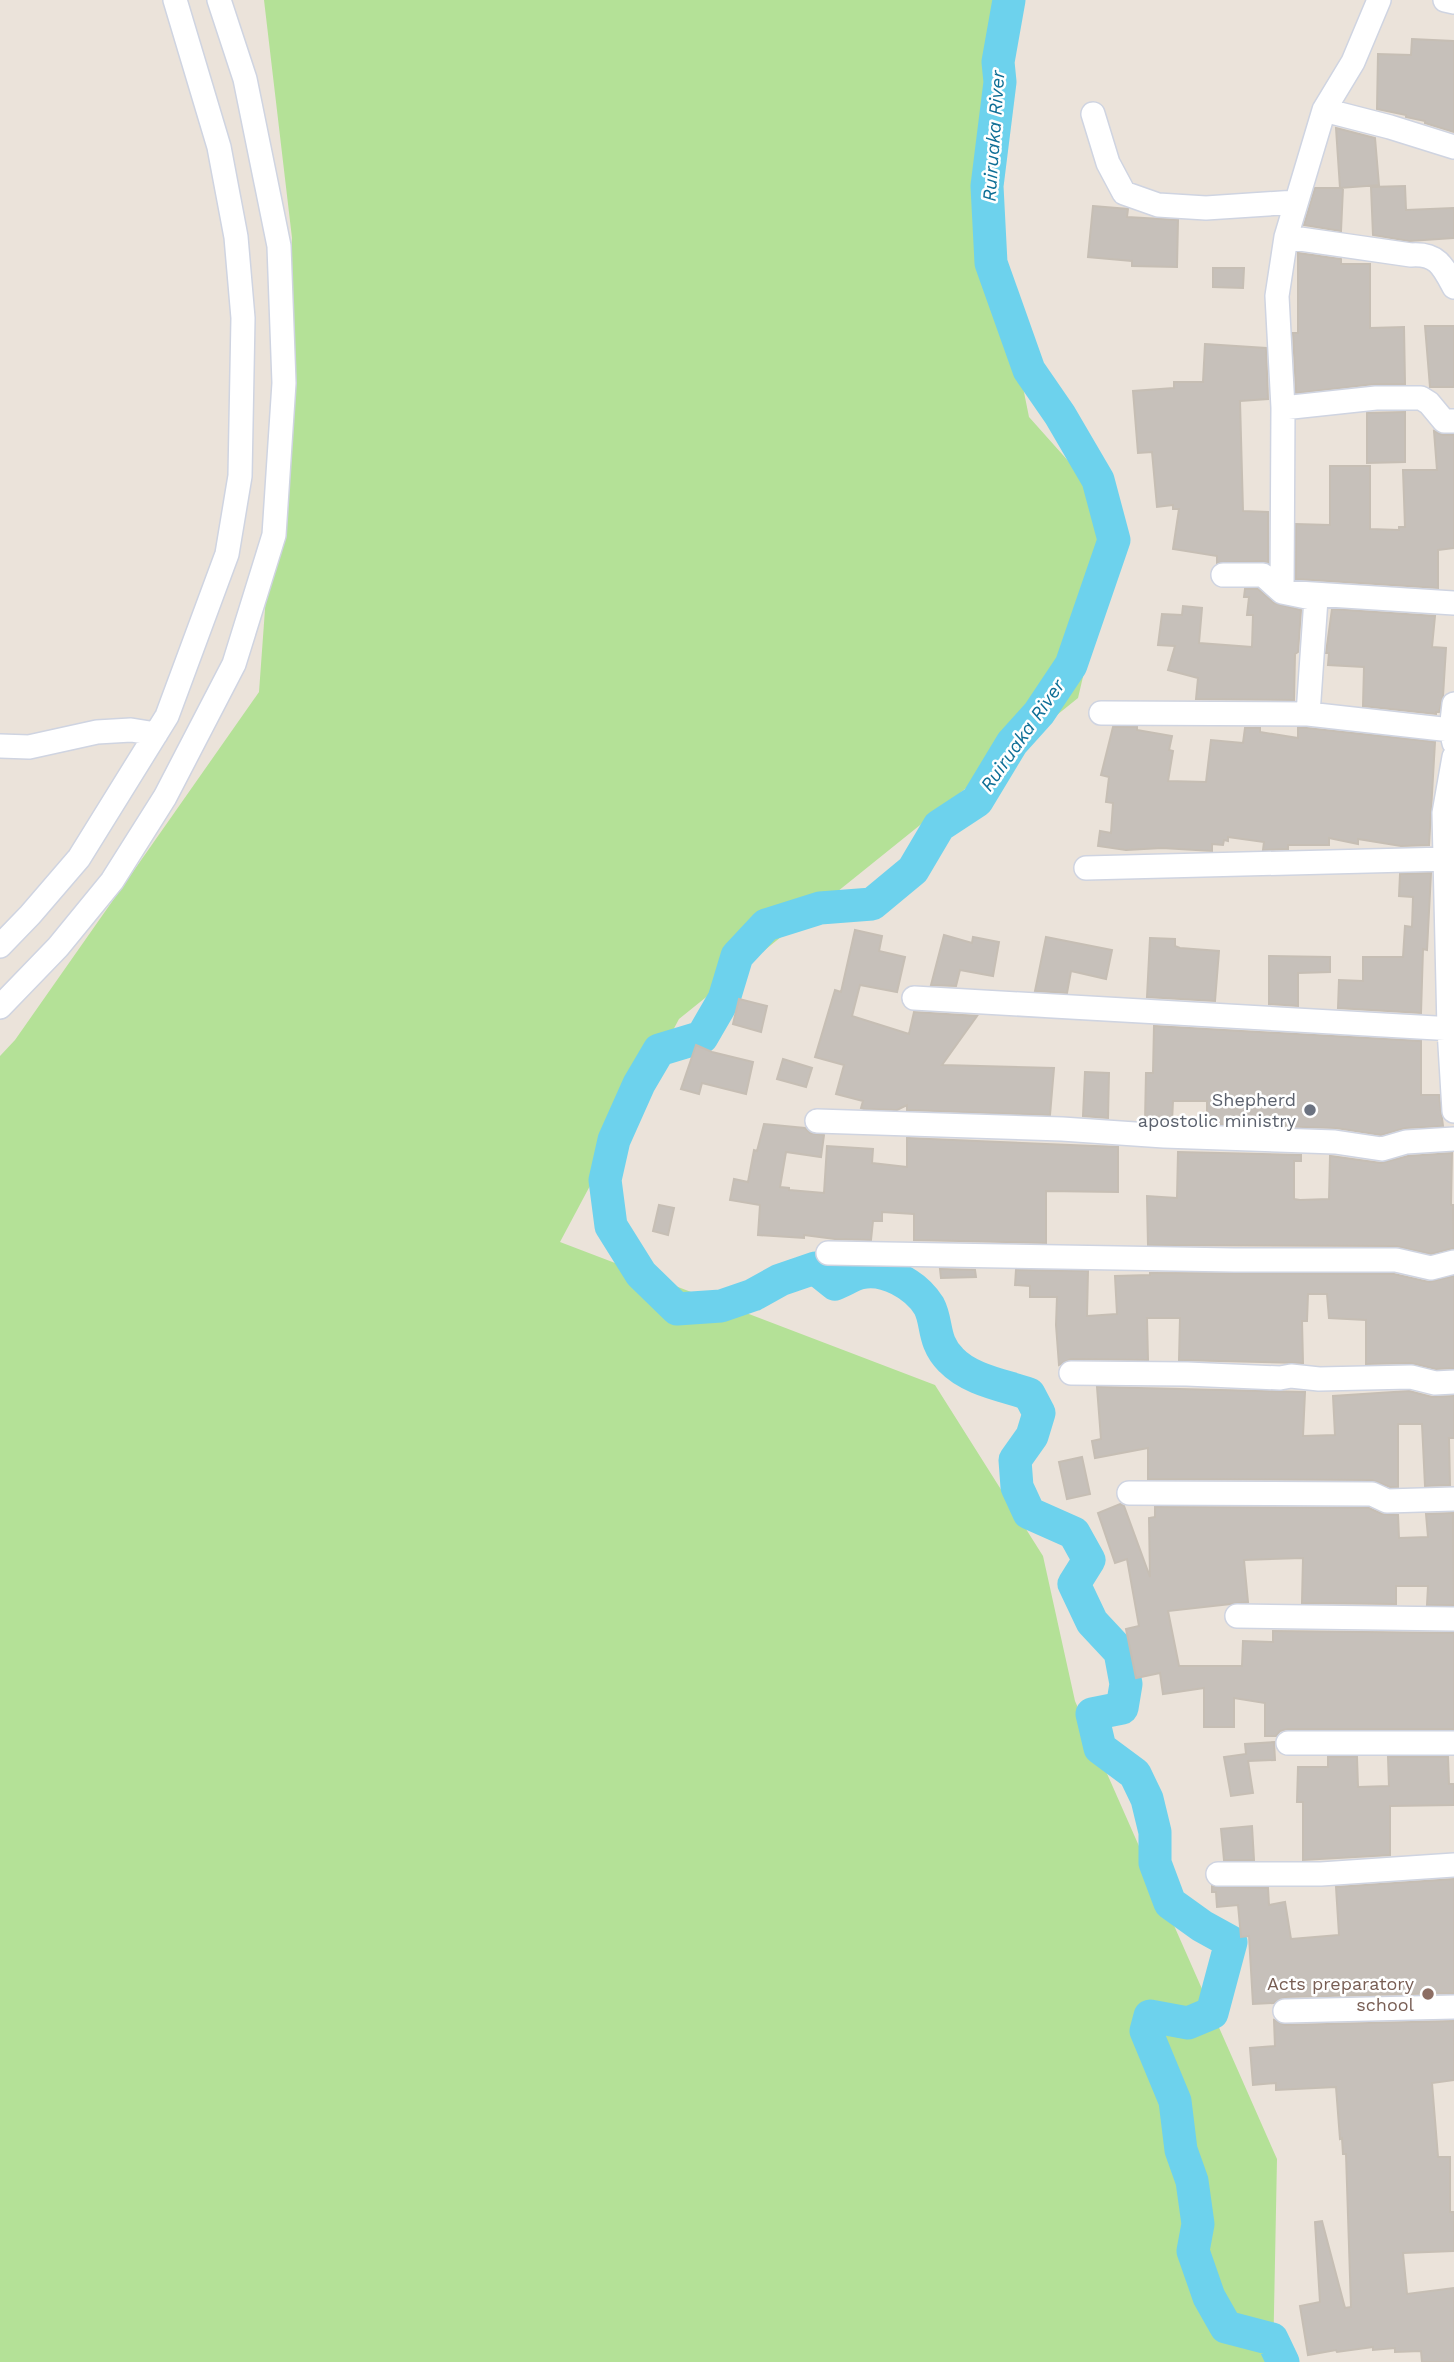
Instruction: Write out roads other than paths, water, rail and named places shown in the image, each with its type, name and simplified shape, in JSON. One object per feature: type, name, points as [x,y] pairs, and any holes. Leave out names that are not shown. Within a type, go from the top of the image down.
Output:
[{"type":"street","points":[[0,946],[79,858],[167,716],[227,554],[240,462],[243,318],[236,237],[219,147],[175,0]]},
{"type":"street","points":[[0,1007],[58,947],[112,881],[165,797],[234,664],[274,535],[284,383],[279,246],[245,79],[219,0]]},
{"type":"street","points":[[1282,592],[1283,408],[1277,296],[1286,237],[1324,110],[1353,62],[1379,0]]},
{"type":"street","points":[[1445,0],[1454,2]]},
{"type":"street","points":[[1324,110],[1454,147]]},
{"type":"street","points":[[1093,114],[1108,163],[1124,193],[1158,205],[1206,208],[1296,202]]},
{"type":"street","points":[[1286,237],[1411,255],[1428,255],[1443,267],[1454,288]]},
{"type":"street","points":[[1283,408],[1376,398],[1421,398],[1429,403],[1444,421],[1454,421]]},
{"type":"street","points":[[1223,575],[1263,575],[1282,592],[1316,600],[1308,714]]},
{"type":"street","points":[[1282,592],[1454,603]]},
{"type":"street","points":[[1101,713],[1308,714],[1453,737],[1454,704]]},
{"type":"street","points":[[0,746],[29,747],[97,732],[131,730],[156,734]]},
{"type":"street","points":[[1454,757],[1447,859],[1454,1111]]},
{"type":"street","points":[[1086,868],[1447,859]]},
{"type":"street","points":[[914,998],[1451,1029]]},
{"type":"street","points":[[817,1121],[1335,1142],[1382,1149],[1406,1142],[1454,1139]]},
{"type":"street","points":[[828,1253],[1234,1260],[1396,1259],[1431,1268],[1454,1262]]},
{"type":"street","points":[[1071,1373],[1280,1378],[1292,1376],[1319,1379],[1410,1377],[1435,1383],[1454,1382]]},
{"type":"street","points":[[1129,1493],[1372,1494],[1387,1501],[1454,1499]]},
{"type":"street","points":[[1237,1615],[1454,1619]]},
{"type":"street","points":[[1288,1742],[1454,1743]]},
{"type":"street","points":[[1218,1874],[1321,1874],[1454,1865]]},
{"type":"street","points":[[1285,2011],[1454,2007]]},
{"type":"waterway","name":"Ruiruaka River","points":[[1009,0],[998,62],[1000,82],[987,186],[991,263],[1029,370],[1060,415],[1098,480],[1114,540],[1071,665],[1039,713],[1012,743],[977,801],[939,826],[913,870],[872,904],[820,908],[766,925],[737,956],[724,999],[702,1037],[659,1050],[639,1084],[614,1140],[605,1180],[611,1226],[641,1274],[677,1309],[721,1306],[815,1268],[835,1284],[860,1273],[889,1275],[908,1285],[923,1298],[932,1312],[941,1346],[959,1367],[987,1381],[1029,1394],[1039,1413],[1032,1436],[1015,1460],[1017,1487],[1029,1513],[1074,1533],[1089,1560],[1074,1584],[1092,1622],[1120,1652],[1126,1684],[1122,1708],[1092,1714],[1100,1748],[1135,1774],[1147,1799],[1155,1832],[1155,1863],[1170,1903],[1202,1926],[1231,1942],[1212,2013],[1188,2023],[1150,2016],[1146,2031],[1175,2101],[1181,2150],[1192,2181],[1198,2224],[1193,2251],[1209,2297],[1226,2327],[1272,2339],[1283,2362]]},
{"type":"place","name":"Shepherd apostolic ministry","points":[[1310,1110]]},
{"type":"place","name":"Acts preparatory school","points":[[1428,1994]]}]
